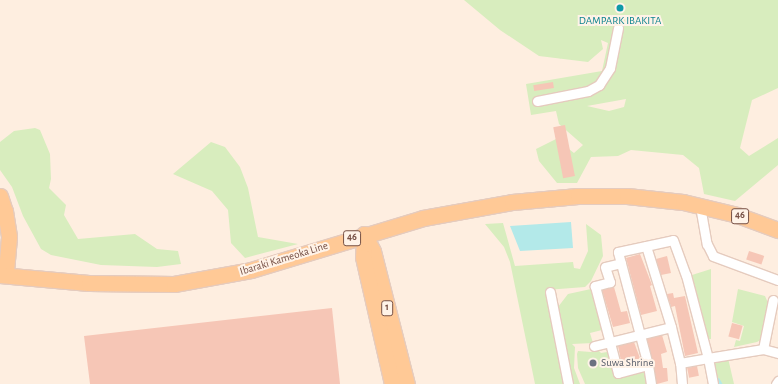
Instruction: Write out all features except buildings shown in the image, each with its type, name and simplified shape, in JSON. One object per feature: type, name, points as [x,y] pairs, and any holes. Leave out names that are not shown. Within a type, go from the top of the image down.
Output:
[{"type":"main road","name":"Ibaraki Kameoka Line","points":[[0,196],[5,211],[9,237],[3,275],[89,283],[174,284],[251,270],[364,234],[475,208],[563,197],[644,197],[700,206],[737,215],[778,230]]},
{"type":"main road","name":"1","points":[[364,234],[363,256],[392,384]]},
{"type":"main road","name":"1","points":[[364,234],[373,251],[407,384]]},
{"type":"street","points":[[537,101],[588,91],[599,85],[610,68],[618,28]]},
{"type":"street","points":[[700,206],[708,244],[713,256],[778,280]]},
{"type":"street","points":[[651,384],[641,334],[618,252],[673,240],[686,274],[708,358],[713,384]]},
{"type":"street","points":[[646,246],[671,327],[680,363],[682,384]]},
{"type":"street","points":[[621,263],[605,267],[610,282],[595,286],[618,373],[648,365]]},
{"type":"street","points":[[549,296],[568,384]]},
{"type":"street","points":[[763,349],[773,300]]},
{"type":"street","points":[[594,346],[671,327]]},
{"type":"street","points":[[680,363],[763,349],[778,353]]},
{"type":"green space","points":[[464,0],[778,0],[778,88],[752,100],[740,148],[749,156],[778,138],[778,165],[735,201],[704,194],[699,168],[683,155],[631,150],[618,156],[591,157],[577,183],[557,183],[539,161],[536,149],[556,139],[574,153],[583,145],[559,124],[556,111],[531,115],[526,84],[602,71],[608,43],[601,40],[603,49],[588,62],[539,56],[500,30]],"holes":[[[626,99],[624,107],[609,111],[587,106]]]},
{"type":"green space","points":[[35,128],[40,130],[50,154],[51,179],[49,188],[66,205],[64,215],[78,239],[135,234],[157,249],[178,251],[181,264],[157,267],[101,265],[51,255],[41,249],[23,216],[12,187],[0,170],[0,142],[14,131]]},
{"type":"green space","points":[[211,142],[225,147],[240,167],[248,188],[258,237],[298,244],[245,258],[231,243],[228,210],[212,191],[173,174]]},
{"type":"green space","points":[[503,223],[515,266],[573,262],[574,268],[580,269],[588,251],[586,224],[601,235],[603,256],[591,281],[585,287],[546,290],[563,384],[535,384],[510,262],[504,247],[485,224]]},
{"type":"green space","points":[[711,269],[711,339],[708,339],[692,275]]},
{"type":"green space","points":[[591,289],[602,330],[590,333],[593,343],[572,344],[575,347],[574,368],[580,384],[569,384],[558,307],[568,294]]},
{"type":"green space","points":[[738,289],[765,296],[769,305],[762,339],[757,342],[734,347],[736,340],[740,341],[744,326],[732,322]]},
{"type":"green space","name":"Suwa Shrine","points":[[597,349],[601,353],[607,352],[615,376],[646,370],[648,384],[585,384],[578,368],[578,351],[591,352]]},
{"type":"green space","points":[[728,358],[734,384],[716,384],[712,365],[717,360]]},
{"type":"water","points":[[571,222],[573,248],[520,251],[510,226]]},
{"type":"waterway","points":[[718,379],[721,384]]},
{"type":"place","name":"DAMPARK IBAKITA","points":[[620,8]]},
{"type":"place","name":"Suwa Shrine","points":[[593,363]]}]
